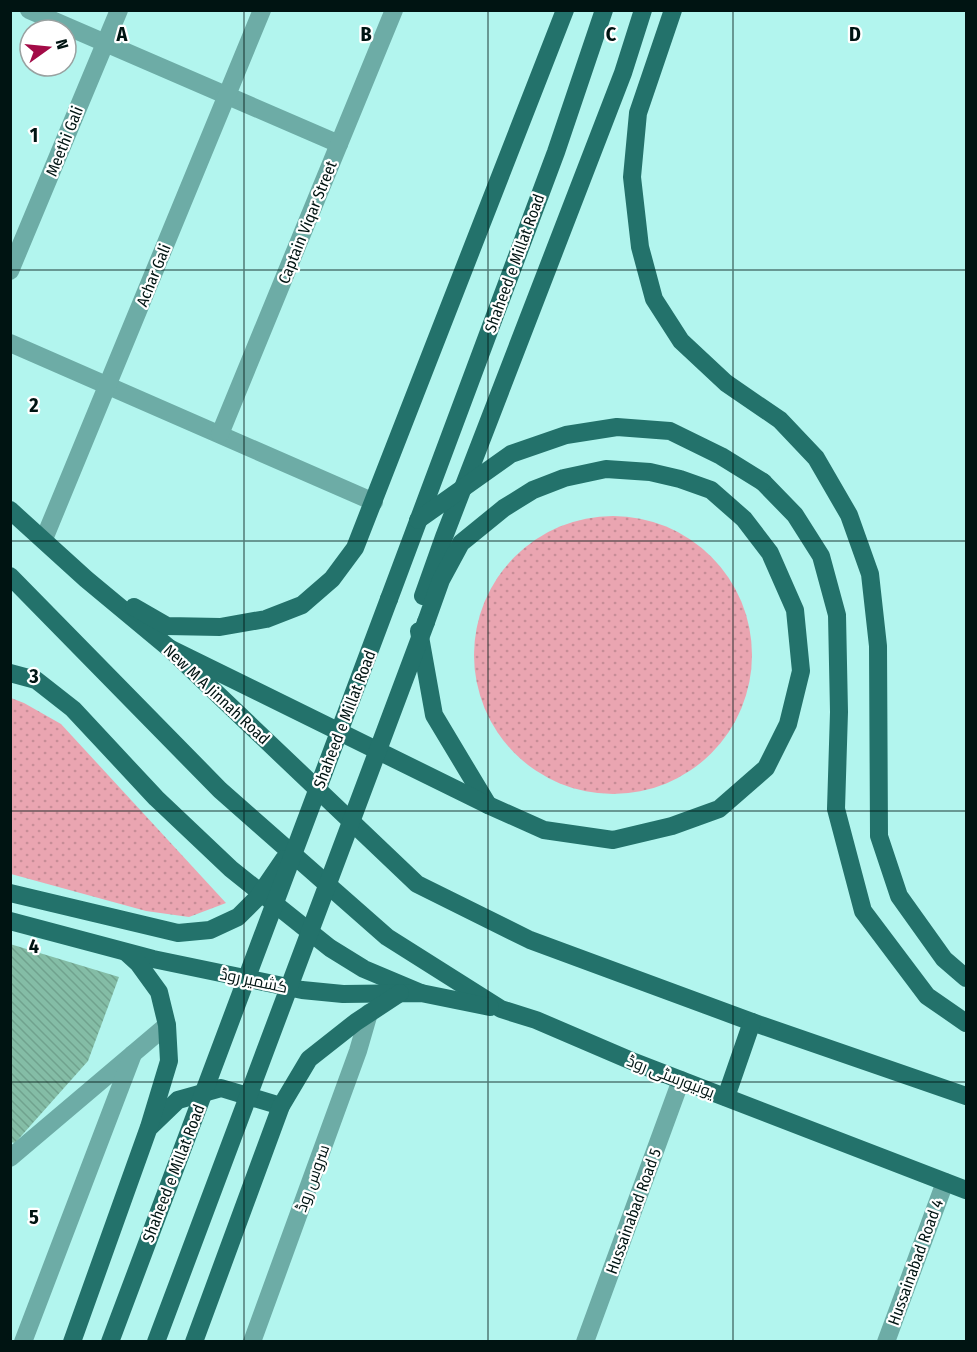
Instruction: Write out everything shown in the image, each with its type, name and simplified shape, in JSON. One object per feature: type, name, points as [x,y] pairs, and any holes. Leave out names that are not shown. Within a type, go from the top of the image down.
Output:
[{"type":"main road","points":[[86,579],[167,626],[220,627],[266,619],[302,605],[332,579],[355,548],[374,502],[565,10]]},
{"type":"main road","name":"Shaheed e Millat Road","points":[[110,1341],[556,152],[604,10]]},
{"type":"main road","points":[[488,805],[434,715],[416,615],[623,73],[643,10]]},
{"type":"main road","points":[[673,10],[638,113],[632,177],[640,247],[654,299],[681,341],[726,383],[780,420],[816,458],[849,515],[870,574],[878,646],[879,836],[899,896],[944,959],[966,978]]},
{"type":"main road","points":[[418,520],[511,454],[566,435],[617,428],[670,431],[721,456],[763,482],[795,515],[821,556],[837,615],[839,712],[836,808],[863,911],[927,996],[966,1023]]},
{"type":"main road","points":[[156,1341],[426,622],[441,580],[461,543],[504,508],[533,490],[564,478],[606,470],[650,472],[711,490],[744,519],[770,553],[795,610],[801,671],[788,724],[765,768],[719,809],[672,826],[613,840],[544,830],[488,805],[169,648]]},
{"type":"main road","name":"New M A Jinnah Road","points":[[10,510],[86,579],[169,648],[417,884],[530,940],[752,1022]]},
{"type":"main road","name":"یونیورسٹی روڈ","points":[[10,576],[220,790],[387,937],[501,1009],[536,1020],[681,1080],[966,1190]]},
{"type":"main road","points":[[10,674],[36,680],[73,710],[156,798],[231,869],[330,948],[364,969],[421,993]]},
{"type":"main road","points":[[10,893],[178,933],[210,930],[238,917],[258,897],[301,834]]},
{"type":"main road","name":"کشمیر روڈ","points":[[10,921],[126,952],[302,990],[343,994],[421,993],[501,1009]]},
{"type":"main road","points":[[72,1341],[149,1127],[169,1061],[167,1025],[159,993],[138,963],[126,952]]},
{"type":"main road","points":[[194,1341],[281,1106],[309,1059],[369,1013],[400,993]]},
{"type":"main road","points":[[726,1097],[752,1022],[966,1096]]},
{"type":"main road","points":[[149,1127],[178,1100],[221,1088],[281,1106]]},
{"type":"street","points":[[28,10],[339,144]]},
{"type":"street","name":"Meethi Gali","points":[[10,272],[118,10]]},
{"type":"street","name":"Achar Gali","points":[[44,539],[262,10]]},
{"type":"street","name":"Captain Viqar Street","points":[[220,434],[394,10]]},
{"type":"street","points":[[10,343],[374,502]]},
{"type":"street","name":"سروس روڈ","points":[[252,1341],[358,1050],[369,1013]]},
{"type":"street","points":[[10,1158],[167,1025]]},
{"type":"street","points":[[23,1341],[133,1054]]},
{"type":"street","name":"Hussainabad Road 5","points":[[585,1341],[681,1080]]},
{"type":"street","name":"Hussainabad Road 4","points":[[886,1341],[945,1182]]},
{"type":"shaded area","points":[[627,516],[666,526],[679,532],[701,547],[721,567],[742,602],[750,628],[752,655],[750,682],[736,721],[721,743],[701,763],[679,778],[640,792],[599,794],[560,784],[547,778],[525,763],[505,743],[490,721],[476,682],[474,641],[484,602],[490,589],[505,567],[525,547],[547,532],[586,518]]},
{"type":"shaded area","points":[[11,698],[61,724],[226,903],[189,917],[146,911],[11,874]]},
{"type":"building","points":[[10,944],[119,977],[88,1061],[15,1143],[10,1142]]}]
